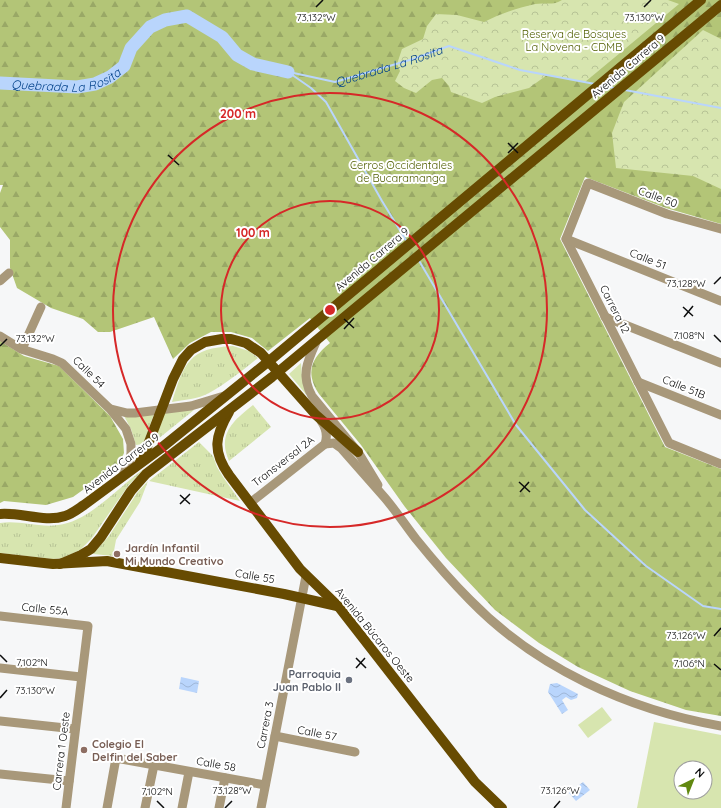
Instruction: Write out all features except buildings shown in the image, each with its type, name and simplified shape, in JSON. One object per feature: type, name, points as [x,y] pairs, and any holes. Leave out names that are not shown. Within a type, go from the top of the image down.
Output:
[{"type":"main road","name":"Avenida Carrera 9","points":[[0,514],[19,514],[50,518],[64,516],[84,505],[137,466],[262,367],[701,0]]},
{"type":"main road","name":"Avenida Carrera 9","points":[[60,564],[81,555],[91,548],[101,537],[137,483],[211,423],[272,378],[721,5]]},
{"type":"main road","points":[[137,466],[144,455],[180,365],[187,354],[205,342],[222,339],[231,339],[246,344],[260,353],[316,415],[358,452]]},
{"type":"main road","name":"Avenida Búcaros Oeste","points":[[229,411],[219,432],[217,440],[218,455],[224,468],[306,576],[338,606],[475,782],[502,808]]},
{"type":"main road","points":[[0,519],[19,514]]},
{"type":"main road","name":"Calle 55","points":[[0,558],[46,564],[107,561],[338,606]]},
{"type":"street","name":"Calle 50","points":[[566,239],[588,183],[667,214],[721,229]]},
{"type":"street","name":"Calle 51","points":[[566,239],[721,301]]},
{"type":"street","name":"Carrera 12","points":[[566,239],[669,444],[721,464]]},
{"type":"street","points":[[0,281],[9,273]]},
{"type":"street","points":[[22,349],[41,307]]},
{"type":"street","points":[[606,316],[721,363]]},
{"type":"street","name":"Calle 54","points":[[0,336],[22,349],[62,363],[110,409],[130,414],[191,406],[226,395]]},
{"type":"street","points":[[320,338],[308,361],[306,371],[308,388],[312,396],[358,452],[374,477],[384,498]]},
{"type":"street","name":"Calle 51B","points":[[638,382],[721,415]]},
{"type":"street","points":[[110,409],[126,429],[130,444],[130,460],[122,477]]},
{"type":"street","name":"Transversal 2A","points":[[250,503],[325,444],[327,436],[326,430],[316,415]]},
{"type":"street","points":[[325,444],[334,443],[341,448],[384,498],[420,544],[452,580],[492,621],[518,642],[552,664],[603,690],[660,711],[721,726]]},
{"type":"street","name":"Carrera 3","points":[[261,808],[306,576]]},
{"type":"street","name":"Calle 55A","points":[[0,616],[88,626]]},
{"type":"street","name":"Carrera 1 Oeste","points":[[66,808],[88,626]]},
{"type":"street","points":[[0,668],[81,677]]},
{"type":"street","points":[[0,721],[75,729]]},
{"type":"street","name":"Calle 57","points":[[275,736],[355,752]]},
{"type":"street","name":"Calle 58","points":[[107,808],[116,758],[265,785]]},
{"type":"street","points":[[146,808],[154,765]]},
{"type":"street","points":[[182,808],[189,772]]},
{"type":"street","points":[[0,774],[69,782]]},
{"type":"street","points":[[219,808],[225,778]]},
{"type":"green space","name":"Cerros Occidentales de Bucaramanga","points":[[0,0],[721,0],[721,224],[666,208],[585,177],[560,239],[665,447],[721,469],[721,716],[686,710],[630,691],[578,667],[539,643],[495,610],[446,558],[405,507],[361,445],[319,394],[312,379],[312,366],[318,354],[330,343],[310,318],[268,351],[252,338],[231,332],[211,332],[190,343],[173,359],[154,317],[110,332],[98,332],[83,319],[51,308],[17,288],[10,268],[10,240],[0,227],[0,193],[3,185],[0,185]]},
{"type":"green space","name":"Reserva de Bosques La Novena - CDMB","points":[[562,0],[668,0],[679,4],[585,82],[547,75],[529,88],[495,97],[482,103],[451,92],[449,86],[442,78],[432,80],[416,93],[404,88],[395,81],[400,71],[397,64],[402,49],[423,39],[427,26],[436,14],[457,15],[484,22],[522,7],[535,4],[555,3]]},
{"type":"green space","points":[[703,30],[721,39],[721,189],[693,176],[616,168],[612,133],[624,102]]},
{"type":"green space","points":[[0,341],[24,356],[59,366],[110,416],[123,439],[124,453],[119,464],[73,497],[46,505],[4,501],[0,503]]},
{"type":"green space","points":[[233,346],[249,351],[258,358],[228,381],[209,393],[196,398],[172,402],[180,377],[190,360],[207,350],[218,347]]},
{"type":"green space","points":[[301,363],[302,376],[325,417],[289,374]]},
{"type":"green space","points":[[253,405],[271,427],[229,461],[225,443],[229,429],[239,417]]},
{"type":"green space","points":[[194,410],[153,443],[165,412]]},
{"type":"green space","points":[[154,414],[143,444],[136,445],[131,429],[124,416]]},
{"type":"green space","points":[[199,442],[213,456],[223,477],[240,501],[149,481]]},
{"type":"green space","points":[[144,469],[128,486],[92,538],[80,550],[62,558],[53,559],[0,553],[0,523],[15,522],[51,526],[70,522],[92,510]]},
{"type":"green space","points":[[148,481],[140,502],[116,540],[113,556],[93,554],[109,536],[137,493]]},
{"type":"green space","points":[[602,707],[612,720],[588,738],[578,725]]},
{"type":"green space","points":[[654,722],[721,735],[721,808],[637,808]]},
{"type":"water","points":[[181,677],[199,681],[197,693],[179,689]]},
{"type":"water","points":[[557,683],[578,694],[577,698],[571,700],[566,697],[562,700],[568,710],[562,714],[548,692],[550,684]]},
{"type":"water","points":[[583,782],[590,790],[576,801],[569,793]]},
{"type":"waterway","name":"Quebrada La Rosita","points":[[0,83],[77,87],[95,84],[110,77],[124,66],[131,48],[150,27],[165,20],[187,16],[222,37],[237,55],[253,64],[288,72]]},
{"type":"waterway","name":"Quebrada La Rosita","points":[[289,72],[335,82],[413,59],[449,46],[520,70],[595,84]]},
{"type":"waterway","points":[[288,72],[311,88],[326,102],[407,242]]},
{"type":"waterway","name":"Quebrada La Rosita","points":[[605,86],[614,88]]},
{"type":"waterway","name":"Quebrada La Rosita","points":[[625,90],[721,108]]},
{"type":"waterway","points":[[418,259],[516,425],[585,510],[646,566],[703,606],[721,609]]},
{"type":"place","name":"Jardín Infantil Mi Mundo Creativo","points":[[117,554]]},
{"type":"place","name":"Parroquia Juan Pablo II","points":[[349,680]]},
{"type":"place","name":"Colegio El Delfin del Saber","points":[[84,750]]}]
